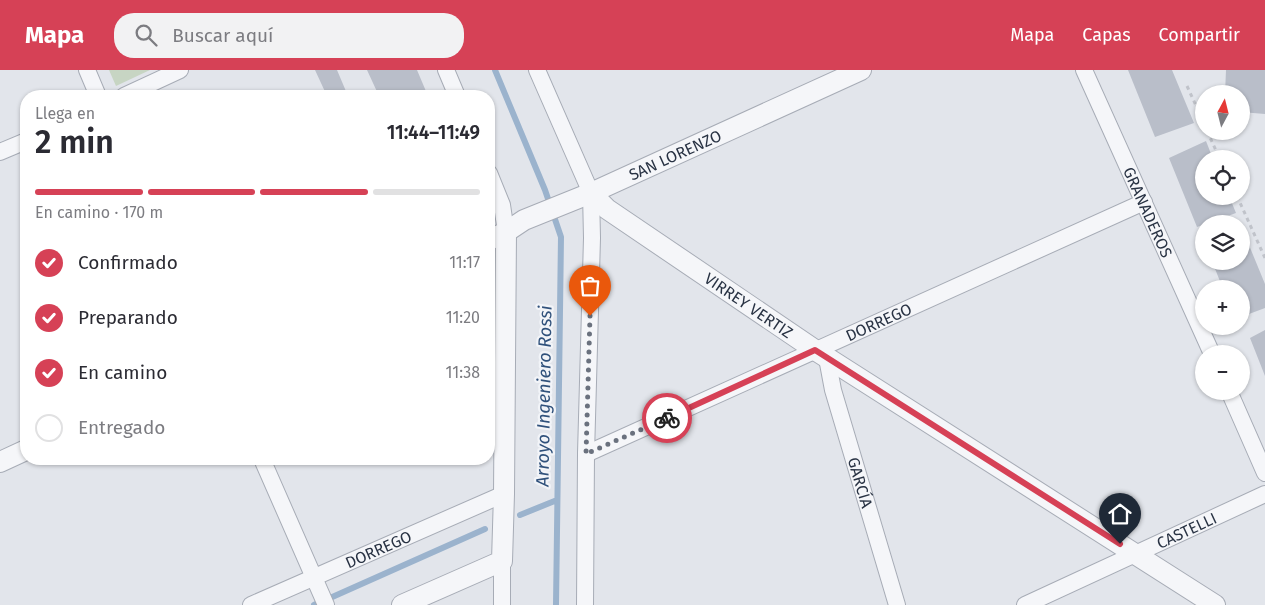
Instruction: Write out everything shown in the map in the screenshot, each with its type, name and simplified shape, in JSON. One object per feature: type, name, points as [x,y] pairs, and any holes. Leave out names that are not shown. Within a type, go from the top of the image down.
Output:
[{"type":"street","points":[[87,70],[95,90]]},
{"type":"street","points":[[137,90],[180,70]]},
{"type":"street","points":[[446,70],[454,90]]},
{"type":"street","points":[[537,70],[591,193],[592,238],[586,454],[585,605]]},
{"type":"street","name":"SAN LORENZO","points":[[498,236],[524,220],[591,193],[860,70]]},
{"type":"street","name":"GRANADEROS","points":[[1084,70],[1208,345]]},
{"type":"street","points":[[0,152],[20,144]]},
{"type":"street","points":[[495,187],[502,204],[498,236],[504,494],[502,605]]},
{"type":"street","name":"VIRREY VERTIZ","points":[[591,193],[607,209],[821,354],[1215,605]]},
{"type":"street","name":"DORREGO","points":[[586,454],[821,354],[1144,202]]},
{"type":"street","name":"GARCÍA","points":[[821,354],[834,390],[897,605]]},
{"type":"street","points":[[1233,400],[1265,473]]},
{"type":"street","points":[[0,462],[20,453]]},
{"type":"street","points":[[265,465],[326,605]]},
{"type":"street","name":"DORREGO","points":[[251,605],[504,494]]},
{"type":"street","name":"CASTELLI","points":[[1025,605],[1265,494]]},
{"type":"street","points":[[402,605],[502,561]]},
{"type":"path","points":[[1187,86],[1195,103]]},
{"type":"path","points":[[1241,205],[1265,258]]},
{"type":"green space","points":[[109,70],[150,70],[116,86]]},
{"type":"building","points":[[315,70],[337,70],[345,90],[324,90]]},
{"type":"building","points":[[367,70],[417,70],[425,90],[376,90]]},
{"type":"building","points":[[1128,70],[1172,70],[1194,123],[1155,137]]},
{"type":"building","points":[[1226,70],[1265,70],[1265,114],[1250,113],[1250,85],[1225,85]]},
{"type":"building","points":[[1206,141],[1210,150],[1195,150],[1195,205],[1233,205],[1236,213],[1230,215],[1195,215],[1195,222],[1169,158]]},
{"type":"building","points":[[1250,248],[1265,284],[1265,308],[1250,314],[1250,280],[1219,280],[1216,270],[1250,270]]},
{"type":"building","points":[[1265,330],[1265,376],[1250,338]]},
{"type":"waterway","name":"Arroyo Ingeniero Rossi","points":[[495,70],[545,190],[561,237],[556,605]]},
{"type":"waterway","points":[[520,515],[557,500]]},
{"type":"waterway","points":[[330,598],[485,529]]},
{"type":"way so far","points":[[590,316],[586,454],[667,418]]},
{"type":"route","points":[[667,418],[815,350],[1120,544]]}]
